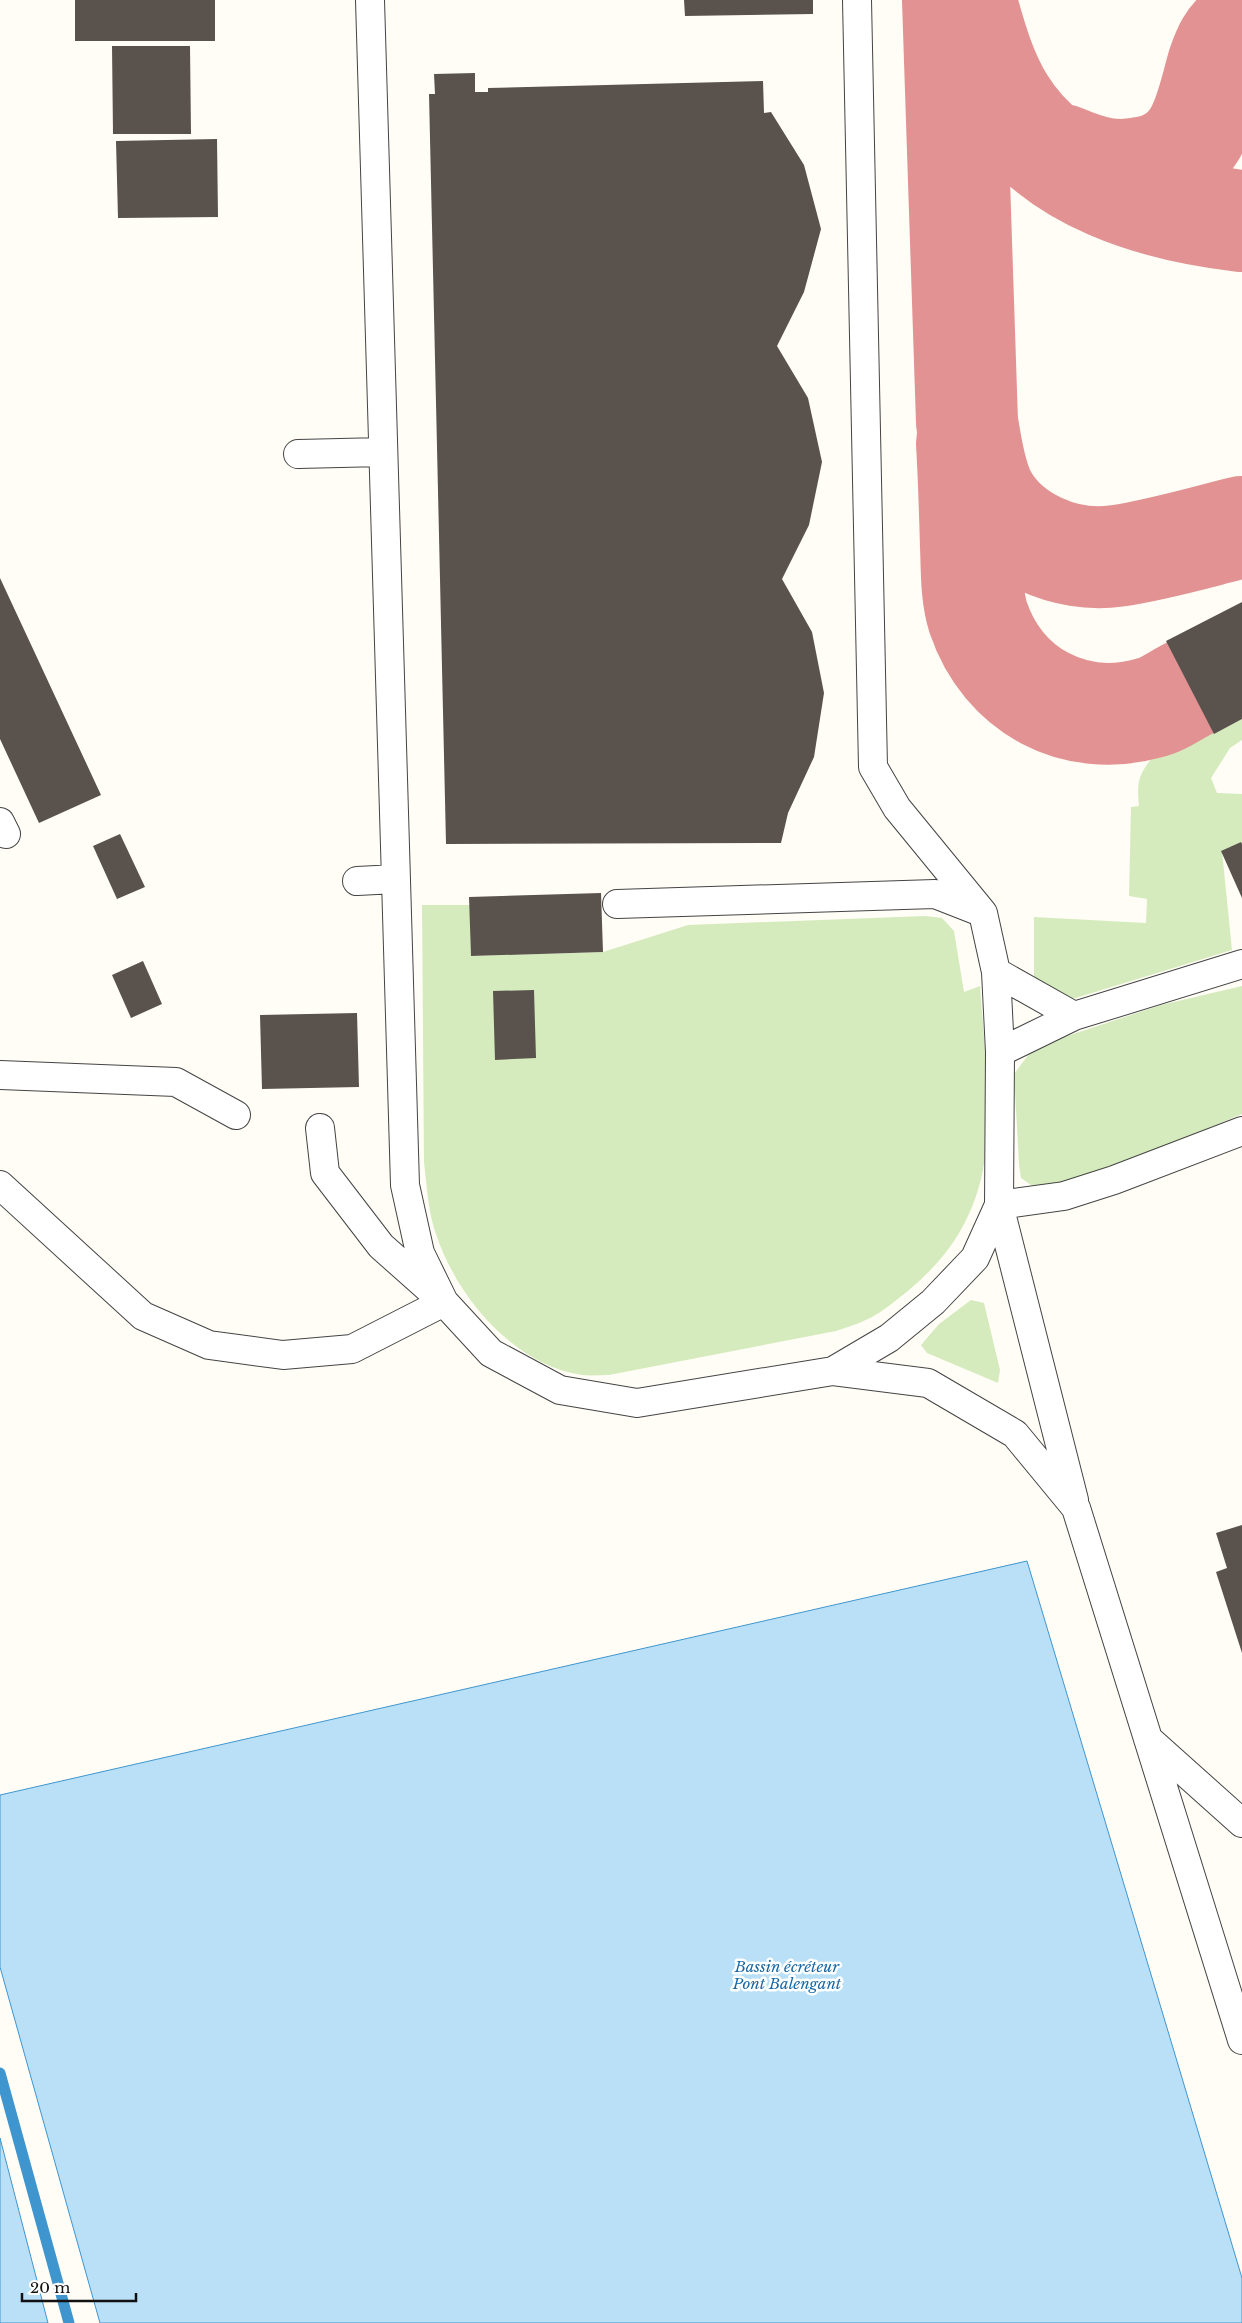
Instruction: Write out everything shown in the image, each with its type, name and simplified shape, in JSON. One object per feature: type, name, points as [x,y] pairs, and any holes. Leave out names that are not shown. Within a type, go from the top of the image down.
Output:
[{"type":"lane","points":[[370,0],[405,1185],[420,1253],[444,1302]]},
{"type":"lane","points":[[857,0],[873,767],[896,808],[983,913],[996,972],[1000,1052],[999,1205],[1076,1508],[1242,2040]]},
{"type":"lane","points":[[298,454],[383,452]]},
{"type":"lane","points":[[357,881],[396,880]]},
{"type":"lane","points":[[616,904],[935,894],[983,913]]},
{"type":"lane","points":[[1000,1052],[1074,1016],[1242,964]]},
{"type":"lane","points":[[996,972],[1074,1016]]},
{"type":"lane","points":[[0,1074],[176,1082],[236,1115]]},
{"type":"lane","points":[[320,1128],[325,1173],[381,1246],[444,1302],[491,1353],[560,1390],[637,1403],[833,1371],[928,1382],[1015,1434],[1076,1508]]},
{"type":"lane","points":[[999,1205],[1064,1196],[1114,1180],[1242,1131]]},
{"type":"lane","points":[[0,1185],[143,1316],[209,1345],[282,1355],[352,1349],[444,1302]]},
{"type":"lane","points":[[833,1371],[889,1338],[933,1302],[975,1258],[999,1205]]},
{"type":"lane","points":[[1148,1739],[1242,1823]]},
{"type":"green space","points":[[1242,719],[1242,740],[1230,748],[1211,778],[1217,793],[1242,794],[1242,844],[1241,842],[1222,851],[1232,950],[1066,1001],[1034,983],[1034,917],[1146,923],[1147,899],[1129,896],[1131,807],[1139,806],[1138,786],[1141,775],[1153,757],[1170,743],[1189,732],[1208,722],[1215,733]]},
{"type":"green space","points":[[422,905],[470,905],[471,956],[603,952],[688,925],[925,916],[942,918],[954,931],[964,992],[980,986],[988,1109],[985,1157],[981,1179],[969,1215],[951,1246],[928,1273],[899,1298],[872,1317],[836,1331],[609,1375],[582,1375],[557,1369],[534,1358],[512,1343],[474,1305],[446,1260],[432,1219],[424,1162]]},
{"type":"green space","points":[[1242,986],[1242,1114],[1079,1182],[1044,1186],[1031,1185],[1021,1178],[1014,1074],[1032,1050],[1055,1040],[1161,1005]]},
{"type":"green space","points":[[971,1300],[984,1303],[1000,1370],[998,1383],[927,1353],[921,1345],[939,1324]]},
{"type":"water","name":"Bassin écréteur Pont Balengant","points":[[1027,1561],[1242,2278],[1242,2323],[100,2323],[0,1967],[0,1795]]},
{"type":"water","points":[[0,2138],[48,2323],[0,2323]]},
{"type":"building","points":[[75,0],[215,0],[215,41],[75,41]]},
{"type":"building","points":[[684,0],[813,0],[813,14],[685,16]]},
{"type":"building","points":[[112,46],[190,46],[191,134],[113,134]]},
{"type":"building","points":[[475,73],[475,92],[488,92],[488,88],[763,81],[764,113],[771,112],[804,165],[821,229],[804,292],[777,346],[808,398],[822,462],[809,525],[782,579],[812,632],[824,693],[814,757],[788,813],[781,843],[446,844],[429,94],[435,94],[434,74]]},
{"type":"building","points":[[217,139],[218,217],[118,218],[116,141]]},
{"type":"building","points":[[0,578],[101,795],[39,823],[0,739]]},
{"type":"building","points":[[1242,602],[1242,719],[1214,734],[1166,641]]},
{"type":"building","points":[[120,834],[145,887],[117,899],[93,846]]},
{"type":"building","points":[[1241,842],[1242,844],[1242,898],[1221,851]]},
{"type":"building","points":[[601,893],[603,952],[471,956],[469,897]]},
{"type":"building","points":[[143,961],[162,1004],[131,1018],[112,975]]},
{"type":"building","points":[[534,990],[536,1058],[495,1060],[493,991]]},
{"type":"building","points":[[357,1013],[359,1087],[262,1089],[260,1015]]},
{"type":"building","points":[[1242,1525],[1242,1653],[1216,1572],[1227,1568],[1216,1533]]},
{"type":"waterway","points":[[0,2073],[69,2323]]},
{"type":"taxiway","points":[[953,0],[967,422],[975,466],[984,492],[994,508],[1007,522],[1023,534],[1040,544],[1058,551],[1078,555],[1116,556],[1164,547],[1242,527]]},
{"type":"taxiway","points":[[967,6],[982,55],[1004,102],[1025,130],[1050,153],[1078,172],[1109,188],[1141,200],[1175,209],[1242,221]]},
{"type":"taxiway","points":[[1062,155],[1094,166],[1124,170],[1147,167],[1165,161],[1179,153],[1198,129],[1224,49],[1233,35],[1242,28]]},
{"type":"taxiway","points":[[967,443],[974,599],[978,617],[989,643],[1005,665],[1023,684],[1045,698],[1069,708],[1094,713],[1121,713],[1154,707],[1190,688]]}]
